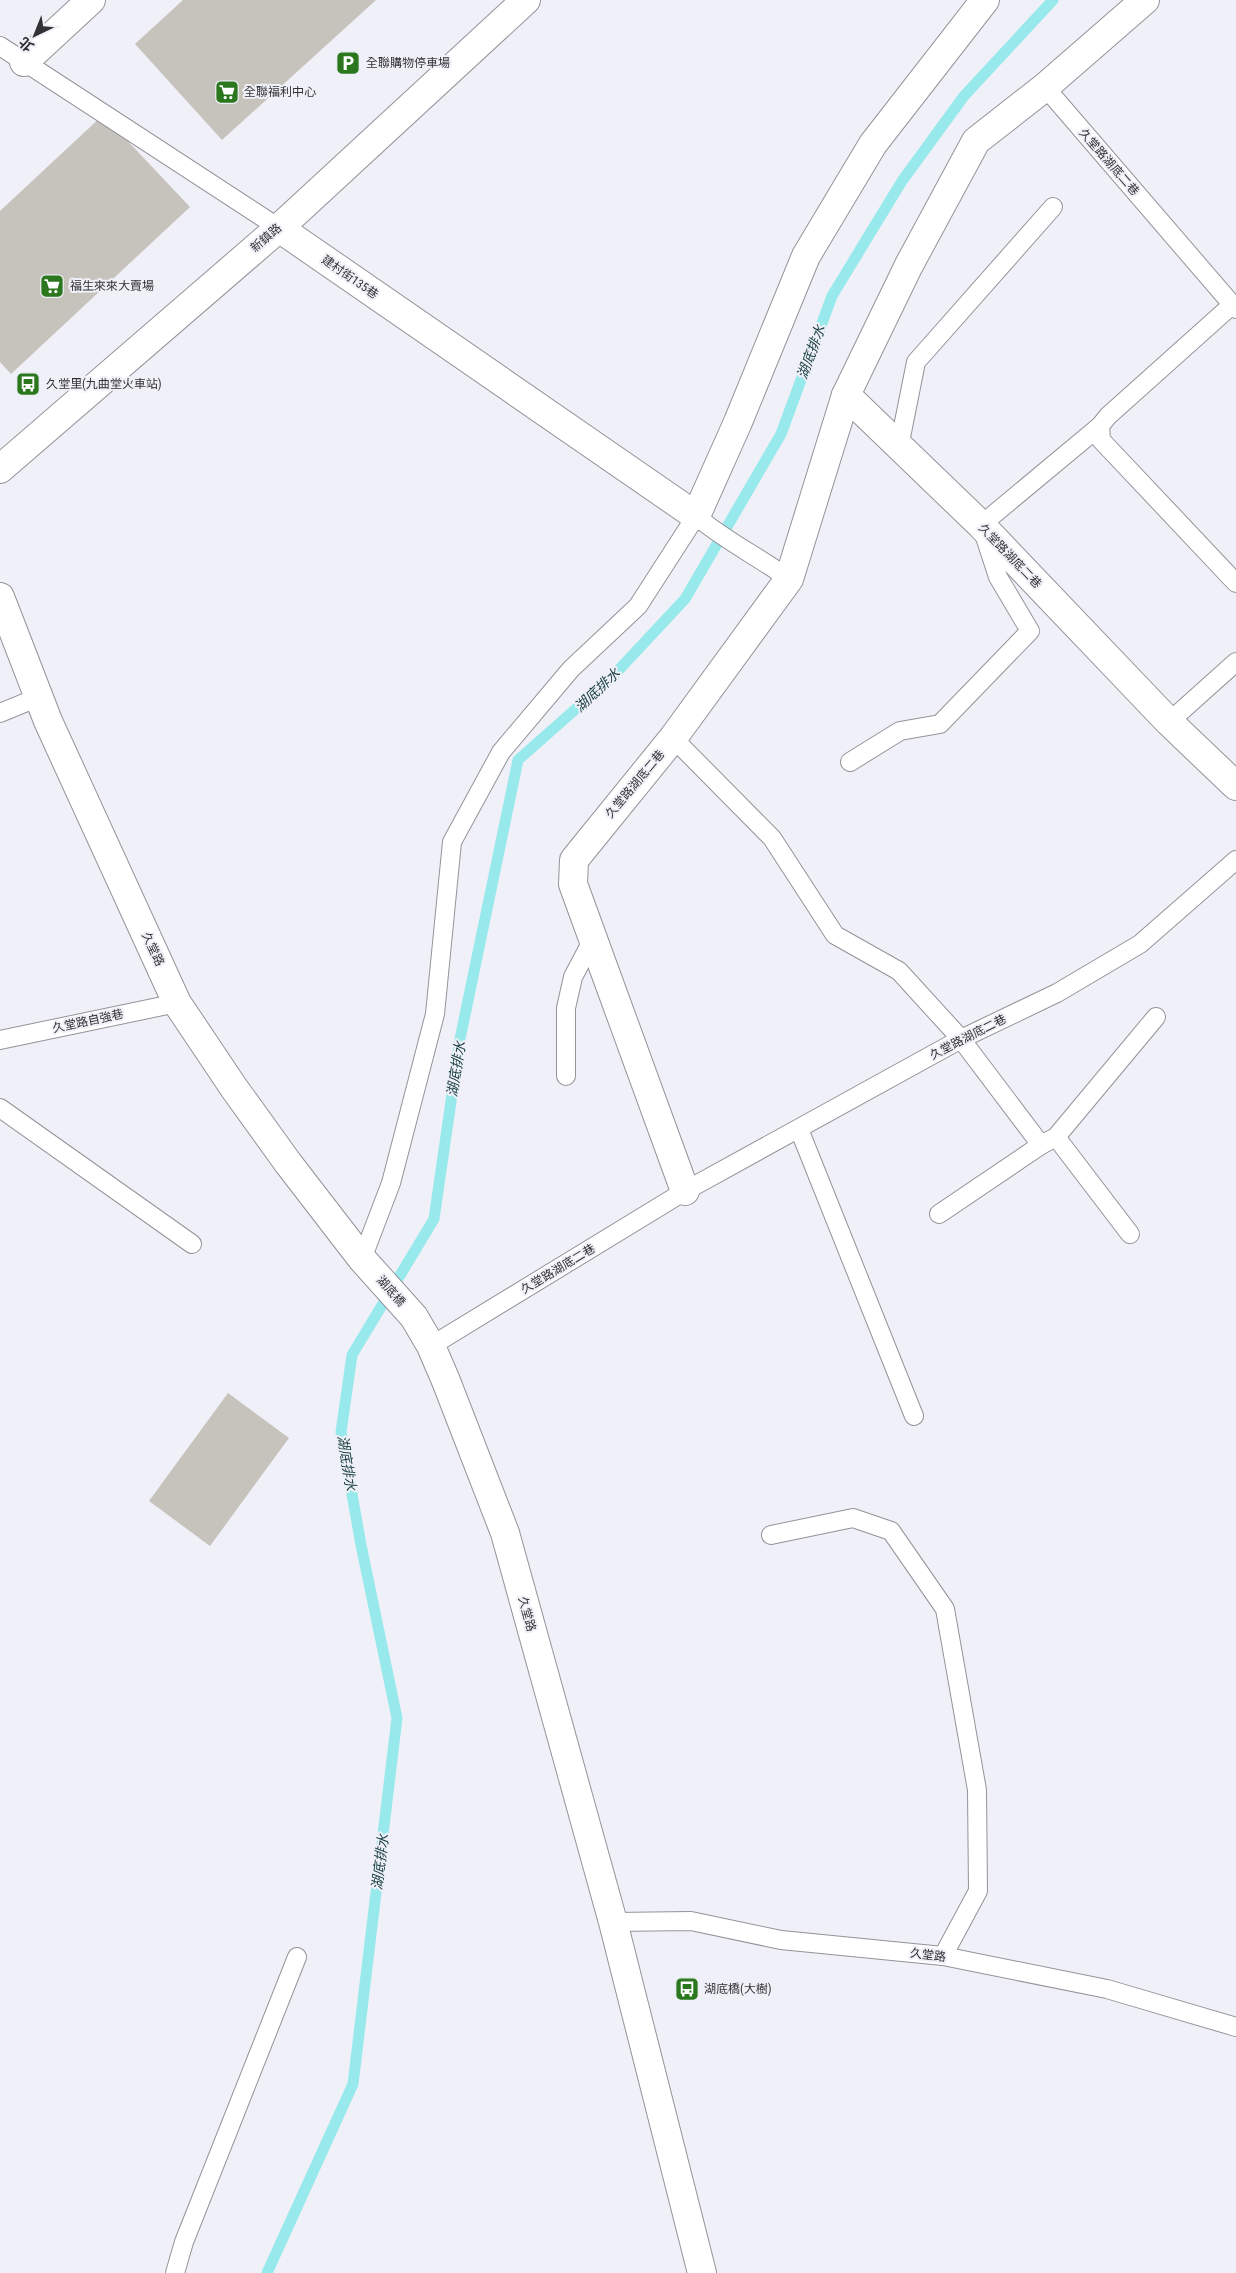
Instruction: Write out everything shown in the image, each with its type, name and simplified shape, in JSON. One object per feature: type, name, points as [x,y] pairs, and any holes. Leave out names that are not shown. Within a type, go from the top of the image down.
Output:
[{"type":"street","points":[[24,62],[91,0]]},
{"type":"street","name":"新鎮路","points":[[0,469],[279,228],[526,0]]},
{"type":"street","points":[[701,521],[738,422],[806,256],[873,144],[985,0]]},
{"type":"street","name":"久堂路湖底二巷","points":[[685,1191],[573,884],[574,860],[673,738],[789,578],[846,395],[909,265],[976,141],[1045,87],[1145,0]]},
{"type":"street","name":"建村街135巷","points":[[279,228],[701,521]]},
{"type":"street","name":"久堂路湖底二巷","points":[[846,395],[981,525],[1169,722],[1236,786]]},
{"type":"street","name":"久堂路","points":[[0,597],[39,697],[177,1003],[288,1164],[365,1262]]},
{"type":"street","name":"湖底橋","points":[[365,1262],[414,1316]]},
{"type":"street","name":"久堂路","points":[[414,1316],[431,1346],[505,1533],[613,1922],[702,2273]]},
{"type":"lane","name":"建村街135巷","points":[[0,46],[279,228]]},
{"type":"lane","name":"久堂路湖底二巷","points":[[981,525],[1100,426],[1108,416],[1234,307],[1045,87]]},
{"type":"lane","points":[[899,447],[916,362],[1053,207]]},
{"type":"lane","points":[[1100,426],[1101,440],[1236,583]]},
{"type":"lane","points":[[365,1262],[391,1183],[435,1014],[452,842],[501,752],[571,669],[638,606],[701,521],[758,556],[789,578]]},
{"type":"lane","points":[[850,762],[900,731],[940,724],[1030,631],[998,577],[981,525]]},
{"type":"lane","points":[[1169,722],[1236,662]]},
{"type":"lane","points":[[0,713],[39,697]]},
{"type":"lane","points":[[673,738],[772,838],[835,935],[899,971],[961,1039],[1130,1234]]},
{"type":"lane","name":"久堂路湖底二巷","points":[[431,1346],[685,1191],[961,1039],[1057,993],[1140,944],[1236,860]]},
{"type":"lane","points":[[566,1076],[566,1008],[573,977],[593,939]]},
{"type":"lane","name":"久堂路自強巷","points":[[0,1040],[177,1003]]},
{"type":"lane","points":[[939,1214],[1048,1141],[1156,1017]]},
{"type":"lane","points":[[0,1108],[192,1244]]},
{"type":"lane","points":[[800,1128],[914,1416]]},
{"type":"lane","points":[[771,1535],[853,1518],[890,1531],[945,1609],[978,1790],[978,1891],[943,1956]]},
{"type":"lane","name":"久堂路","points":[[613,1922],[691,1921],[782,1940],[943,1956],[1107,1988],[1236,2027]]},
{"type":"lane","points":[[174,2273],[184,2242],[297,1957]]},
{"type":"building","name":"全聯福利中心","points":[[183,0],[376,0],[222,140],[135,44]]},
{"type":"building","name":"福生來來大賣場","points":[[103,115],[190,207],[11,374],[0,362],[0,211]]},
{"type":"building","points":[[228,1393],[289,1438],[210,1546],[149,1501]]},
{"type":"waterway","name":"湖底排水","points":[[267,2273],[353,2084],[397,1718],[361,1545],[341,1432],[352,1355],[434,1219],[460,1039],[518,760],[613,676],[685,599],[781,434],[832,296],[902,181],[964,96],[1053,0]]},
{"type":"place","name":"全聯購物停車場","points":[[348,63]]},
{"type":"place","name":"全聯福利中心","points":[[227,92]]},
{"type":"place","name":"福生來來大賣場","points":[[52,286]]},
{"type":"place","name":"久堂里(九曲堂火車站)","points":[[28,384]]},
{"type":"place","name":"湖底橋(大樹)","points":[[687,1989]]}]
